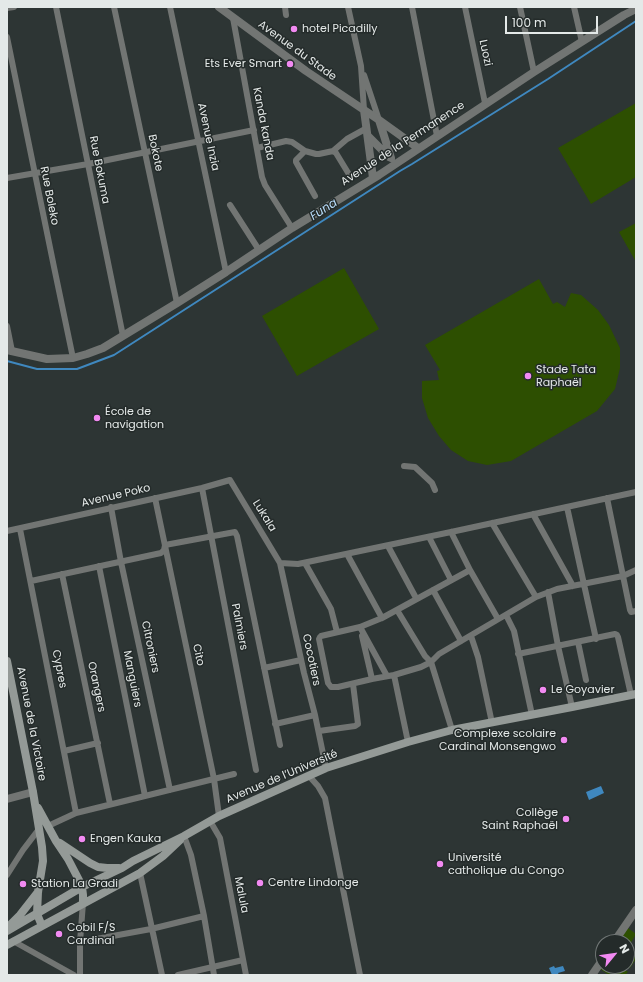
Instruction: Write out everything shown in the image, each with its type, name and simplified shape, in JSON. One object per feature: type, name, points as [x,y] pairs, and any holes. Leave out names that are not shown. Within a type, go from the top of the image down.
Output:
[{"type":"main road","name":"Avenue de la Victoire","points":[[7,661],[34,796],[42,847],[43,861],[38,892],[37,914]]},
{"type":"main road","name":"Avenue de l’Université","points":[[7,929],[37,914],[82,887],[184,836],[218,816],[309,776],[325,764],[452,730],[633,695]]},
{"type":"main road","points":[[34,796],[48,826],[68,859],[82,887],[83,903]]},
{"type":"main road","points":[[10,943],[140,873],[184,836]]},
{"type":"main road","points":[[56,841],[94,865],[107,868],[122,868]]},
{"type":"main road","points":[[7,929],[38,892]]},
{"type":"main road","points":[[37,914],[42,926]]},
{"type":"street","points":[[7,8],[14,7]]},
{"type":"street","name":"Rue Bokuma","points":[[56,7],[122,336]]},
{"type":"street","name":"Bokote","points":[[114,7],[177,303]]},
{"type":"street","name":"Avenue Inzia","points":[[170,7],[226,272]]},
{"type":"street","name":"Avenue du Stade","points":[[219,7],[306,72],[379,120],[418,148]]},
{"type":"street","points":[[285,7],[286,15]]},
{"type":"street","points":[[348,7],[360,66],[373,178]]},
{"type":"street","points":[[412,7],[437,136]]},
{"type":"street","name":"Luozi","points":[[465,7],[486,103]]},
{"type":"street","points":[[520,7],[534,72]]},
{"type":"street","points":[[574,7],[582,42]]},
{"type":"street","name":"Avenue de la Permanence","points":[[9,351],[47,359],[73,358],[103,348],[177,303],[292,228],[373,178],[393,161],[418,148],[582,42],[624,11],[636,9]]},
{"type":"street","name":"Kanda kanda","points":[[233,18],[262,177],[265,185],[292,228]]},
{"type":"street","name":"Rue Boleko","points":[[7,37],[73,358]]},
{"type":"street","points":[[360,66],[393,161]]},
{"type":"street","points":[[7,178],[88,164],[254,130]]},
{"type":"street","points":[[257,148],[286,141],[292,142],[305,151],[319,154],[333,151],[347,139],[367,132]]},
{"type":"street","points":[[367,132],[393,161]]},
{"type":"street","points":[[305,151],[296,160],[296,162],[315,196]]},
{"type":"street","points":[[333,151],[336,153],[350,176]]},
{"type":"street","points":[[230,205],[259,250]]},
{"type":"street","points":[[7,326],[9,351]]},
{"type":"street","points":[[404,466],[415,467],[432,483],[434,490]]},
{"type":"street","name":"Avenue Poko","points":[[7,531],[202,488],[230,480]]},
{"type":"street","name":"Lukala","points":[[230,480],[280,563]]},
{"type":"street","name":"Palmiers","points":[[202,488],[256,770]]},
{"type":"street","points":[[280,563],[305,563],[636,492]]},
{"type":"street","name":"Cito","points":[[155,498],[214,779],[218,816]]},
{"type":"street","points":[[607,498],[630,610],[631,612],[636,611]]},
{"type":"street","name":"Citroniers","points":[[111,507],[121,562],[170,790]]},
{"type":"street","points":[[567,507],[596,639]]},
{"type":"street","points":[[533,514],[573,586]]},
{"type":"street","points":[[492,523],[536,597]]},
{"type":"street","name":"Cypres","points":[[20,529],[76,813]]},
{"type":"street","points":[[31,581],[161,553],[164,550],[165,545],[235,532],[280,745]]},
{"type":"street","points":[[451,532],[470,570],[498,619]]},
{"type":"street","points":[[429,537],[451,580]]},
{"type":"street","points":[[388,546],[416,598]]},
{"type":"street","points":[[347,554],[382,618]]},
{"type":"street","name":"Cocotiers","points":[[280,563],[301,660],[319,731],[325,764]]},
{"type":"street","points":[[305,563],[331,609],[337,632]]},
{"type":"street","name":"Manguiers","points":[[99,566],[145,796]]},
{"type":"street","points":[[470,570],[416,598],[382,618],[360,627],[321,636],[319,639],[328,683],[330,686],[332,688],[353,684],[421,668],[431,662],[439,654],[536,597],[548,592],[623,576],[636,570]]},
{"type":"street","name":"Orangers","points":[[62,574],[110,804]]},
{"type":"street","points":[[433,590],[461,641]]},
{"type":"street","points":[[548,592],[558,646],[572,707]]},
{"type":"street","points":[[397,610],[425,656],[431,662],[452,730]]},
{"type":"street","points":[[506,615],[514,631],[532,715]]},
{"type":"street","points":[[360,627],[391,676],[408,742]]},
{"type":"street","points":[[360,627],[372,679]]},
{"type":"street","points":[[518,654],[596,639],[614,634],[617,635],[633,695]]},
{"type":"street","points":[[471,636],[478,657],[492,723]]},
{"type":"street","points":[[578,642],[586,680]]},
{"type":"street","points":[[264,668],[301,660]]},
{"type":"street","points":[[319,731],[355,726],[358,724],[353,684]]},
{"type":"street","points":[[275,724],[315,715]]},
{"type":"street","points":[[64,751],[98,743]]},
{"type":"street","points":[[48,826],[76,813],[234,774]]},
{"type":"street","points":[[309,776],[318,786],[325,798],[360,975]]},
{"type":"street","points":[[7,798],[34,796]]},
{"type":"street","name":"Malula","points":[[210,821],[220,838],[246,975]]},
{"type":"street","points":[[7,875],[39,829]]},
{"type":"street","points":[[184,836],[191,855],[204,916],[214,975]]},
{"type":"street","points":[[140,873],[162,975]]},
{"type":"street","points":[[80,975],[80,942],[83,903]]},
{"type":"street","points":[[620,934],[636,910]]},
{"type":"street","points":[[80,942],[151,929],[204,916]]},
{"type":"street","points":[[10,943],[74,975]]},
{"type":"street","points":[[181,975],[243,960]]},
{"type":"green space","points":[[636,103],[636,177],[591,204],[558,148]]},
{"type":"green space","points":[[636,223],[636,262],[619,232]]},
{"type":"green space","points":[[344,268],[379,329],[297,376],[262,316]]},
{"type":"green space","name":"Stade Tata Raphaël","points":[[539,279],[553,304],[557,302],[565,307],[571,293],[581,295],[598,310],[609,325],[620,348],[620,368],[615,389],[597,411],[511,461],[487,465],[468,461],[451,450],[439,436],[428,418],[422,398],[422,381],[439,380],[437,371],[440,370],[425,345]]},
{"type":"green space","points":[[628,928],[636,934],[635,936],[635,934],[624,934]]},
{"type":"green space","points":[[614,974],[626,974],[625,975],[613,975]]},
{"type":"water","points":[[601,786],[604,793],[589,800],[586,792]]},
{"type":"water","points":[[554,966],[555,968],[563,966],[565,971],[558,973],[559,975],[552,975],[549,968]]},
{"type":"waterway","name":"Funa","points":[[7,361],[37,369],[77,369],[114,355],[400,171],[548,79],[636,21]]},
{"type":"place","name":"hotel Picadilly","points":[[294,29]]},
{"type":"place","name":"Ets Ever Smart","points":[[290,64]]},
{"type":"place","name":"Stade Tata Raphaël","points":[[528,376]]},
{"type":"place","name":"École de navigation","points":[[97,418]]},
{"type":"place","name":"Le Goyavier","points":[[543,690]]},
{"type":"place","name":"Complexe scolaire Cardinal Monsengwo","points":[[564,740]]},
{"type":"place","name":"Collège Saint Raphaël","points":[[566,819]]},
{"type":"place","name":"Engen Kauka","points":[[82,839]]},
{"type":"place","name":"Université catholique du Congo","points":[[440,864]]},
{"type":"place","name":"Centre Lindonge","points":[[260,883]]},
{"type":"place","name":"Station La Gradi","points":[[23,884]]},
{"type":"place","name":"Cobil F/S Cardinal","points":[[59,934]]}]
